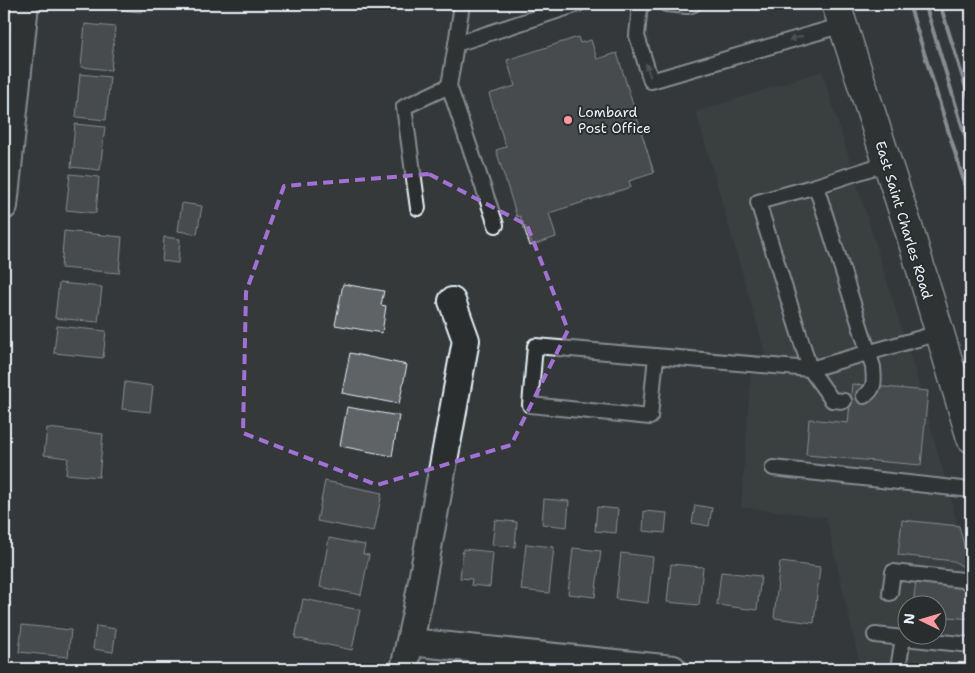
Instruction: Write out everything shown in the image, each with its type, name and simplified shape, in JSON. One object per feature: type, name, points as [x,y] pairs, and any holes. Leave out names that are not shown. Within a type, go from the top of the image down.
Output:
[{"type":"main road","name":"East Saint Charles Road","points":[[839,14],[911,236],[971,438]]},
{"type":"street","points":[[4,206],[7,152],[25,4]]},
{"type":"street","points":[[404,669],[466,340],[452,301]]},
{"type":"street","points":[[410,642],[672,669]]},
{"type":"lane","points":[[462,4],[449,86],[496,225]]},
{"type":"lane","points":[[456,44],[578,4]]},
{"type":"lane","points":[[640,4],[637,36],[651,81],[839,14]]},
{"type":"lane","points":[[666,4],[688,6],[694,4]]},
{"type":"lane","points":[[418,208],[404,107],[449,86]]},
{"type":"lane","points":[[844,401],[832,400],[810,369],[758,202],[887,163]]},
{"type":"lane","points":[[816,186],[872,368],[874,383],[870,392],[864,396]]},
{"type":"lane","points":[[656,356],[650,417],[530,405],[535,346],[656,356],[810,369],[939,333]]},
{"type":"lane","points":[[773,468],[971,490]]},
{"type":"lane","points":[[890,593],[894,572],[971,581]]},
{"type":"lane","points":[[875,635],[898,637]]},
{"type":"lane","points":[[948,643],[971,645]]},
{"type":"lane","points":[[898,669],[902,646]]},
{"type":"highlighted area","points":[[429,174],[527,225],[568,330],[511,445],[377,485],[243,433],[246,292],[284,186]]},
{"type":"shaded area","points":[[822,71],[920,388],[971,573],[971,669],[861,669],[826,517],[741,507],[751,371],[771,373],[696,112]]},
{"type":"building","points":[[88,4],[142,4],[141,12],[88,7]]},
{"type":"building","points":[[85,24],[115,27],[111,70],[81,67]]},
{"type":"building","name":"Lombard Post Office","points":[[578,37],[580,43],[591,40],[597,59],[617,53],[654,173],[629,181],[631,187],[549,213],[556,237],[530,246],[520,216],[517,217],[496,150],[506,147],[489,94],[515,86],[507,60]]},
{"type":"building","points":[[80,74],[110,77],[106,120],[76,117]]},
{"type":"building","points":[[75,124],[105,127],[100,170],[71,167]]},
{"type":"building","points":[[70,174],[99,177],[96,213],[66,210]]},
{"type":"building","points":[[182,203],[202,206],[197,234],[178,231]]},
{"type":"building","points":[[64,231],[122,237],[119,273],[61,268]]},
{"type":"building","points":[[164,237],[180,239],[178,263],[162,261]]},
{"type":"building","points":[[59,283],[102,287],[98,322],[55,318]]},
{"type":"building","points":[[343,284],[384,291],[381,305],[386,306],[382,333],[335,325]]},
{"type":"building","points":[[57,326],[106,331],[103,358],[54,353]]},
{"type":"building","points":[[350,353],[407,365],[399,404],[342,393]]},
{"type":"building","points":[[125,382],[153,386],[150,412],[122,409]]},
{"type":"building","points":[[852,384],[928,391],[921,465],[806,455],[809,419],[848,423]]},
{"type":"building","points":[[347,407],[399,416],[392,456],[340,446]]},
{"type":"building","points":[[47,428],[103,434],[99,477],[66,474],[68,458],[44,455]]},
{"type":"building","points":[[325,481],[382,493],[374,532],[317,521]]},
{"type":"building","points":[[544,499],[569,501],[567,527],[542,524]]},
{"type":"building","points":[[695,505],[712,508],[709,526],[692,523]]},
{"type":"building","points":[[597,507],[618,509],[616,533],[595,531]]},
{"type":"building","points":[[644,511],[667,513],[665,533],[643,531]]},
{"type":"building","points":[[495,520],[517,522],[515,547],[492,545]]},
{"type":"building","points":[[902,520],[959,526],[971,572],[954,561],[898,555]]},
{"type":"building","points":[[329,538],[365,545],[363,554],[369,555],[361,595],[320,587]]},
{"type":"building","points":[[526,544],[554,547],[549,593],[521,590]]},
{"type":"building","points":[[573,548],[601,551],[595,597],[568,594]]},
{"type":"building","points":[[463,549],[493,552],[490,587],[471,585],[472,579],[460,578]]},
{"type":"building","points":[[621,553],[653,557],[648,603],[616,599]]},
{"type":"building","points":[[780,562],[820,567],[814,623],[774,618]]},
{"type":"building","points":[[671,564],[703,567],[699,605],[667,602]]},
{"type":"building","points":[[721,572],[761,576],[757,610],[717,605]]},
{"type":"building","points":[[916,580],[971,586],[971,619],[948,617],[948,596],[914,596]]},
{"type":"building","points":[[303,599],[360,610],[352,650],[295,638]]},
{"type":"building","points":[[22,625],[71,630],[68,657],[19,652]]},
{"type":"building","points":[[96,626],[116,629],[113,652],[93,649]]},
{"type":"building","points":[[295,665],[317,669],[294,669]]},
{"type":"railway","points":[[909,4],[971,204]]},
{"type":"railway","points":[[925,4],[971,155]]},
{"type":"railway","points":[[940,4],[971,104]]},
{"type":"place","name":"Lombard Post Office","points":[[568,120]]}]
